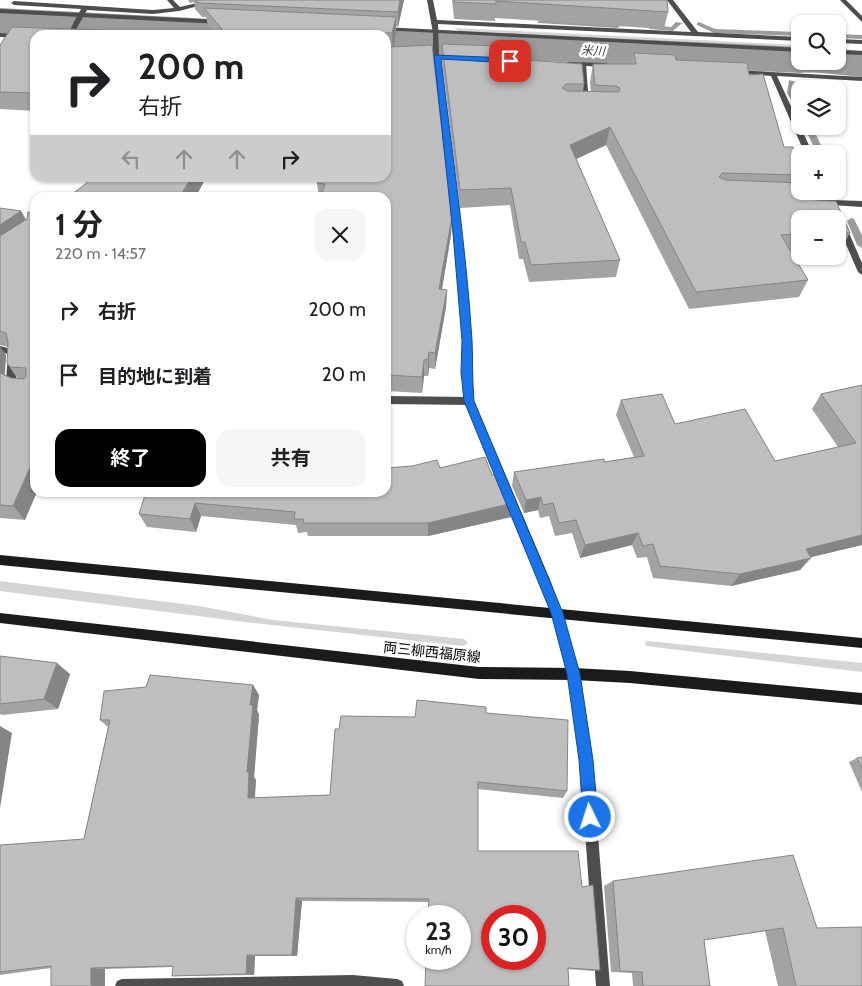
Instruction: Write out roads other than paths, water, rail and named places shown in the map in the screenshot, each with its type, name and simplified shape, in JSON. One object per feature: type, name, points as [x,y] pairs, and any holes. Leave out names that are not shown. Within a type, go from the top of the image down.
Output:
[{"type":"main road","points":[[0,560],[862,643]]},
{"type":"main road","name":"両三柳西福原線","points":[[0,618],[479,673],[574,674],[630,677],[862,699]]},
{"type":"street","points":[[170,0],[180,9]]},
{"type":"street","points":[[14,3],[153,12],[180,9],[218,0]]},
{"type":"street","points":[[430,0],[457,233],[467,341],[466,372],[469,401],[557,613],[574,674],[586,760],[603,986]]},
{"type":"street","points":[[670,0],[695,33]]},
{"type":"street","points":[[843,0],[862,20]]},
{"type":"street","points":[[72,30],[85,8]]},
{"type":"street","points":[[0,12],[230,22]]},
{"type":"street","points":[[434,22],[791,38]]},
{"type":"street","points":[[374,29],[386,30]]},
{"type":"street","points":[[391,30],[791,50]]},
{"type":"street","points":[[0,35],[30,37]]},
{"type":"street","points":[[846,41],[862,42]]},
{"type":"street","points":[[846,52],[862,53]]},
{"type":"street","points":[[563,63],[611,66]]},
{"type":"street","points":[[583,64],[583,106],[595,106]]},
{"type":"street","points":[[726,71],[862,79]]},
{"type":"street","points":[[774,74],[805,145]]},
{"type":"street","points":[[830,200],[862,272]]},
{"type":"street","points":[[843,200],[862,204]]},
{"type":"street","points":[[0,349],[12,352],[11,381],[18,388],[30,388]]},
{"type":"street","points":[[391,400],[469,401]]},
{"type":"street","points":[[122,986],[353,982],[398,986]]},
{"type":"waterway","name":"米川","points":[[0,21],[174,30]]},
{"type":"waterway","points":[[541,22],[617,26]]},
{"type":"waterway","points":[[650,27],[673,29],[678,23]]},
{"type":"waterway","points":[[699,24],[714,31],[791,34]]},
{"type":"waterway","points":[[846,36],[862,37]]},
{"type":"waterway","name":"米川","points":[[391,41],[791,60]]},
{"type":"waterway","name":"米川","points":[[846,63],[862,64]]},
{"type":"waterway","points":[[812,135],[817,145]]},
{"type":"waterway","points":[[851,221],[862,245]]}]
